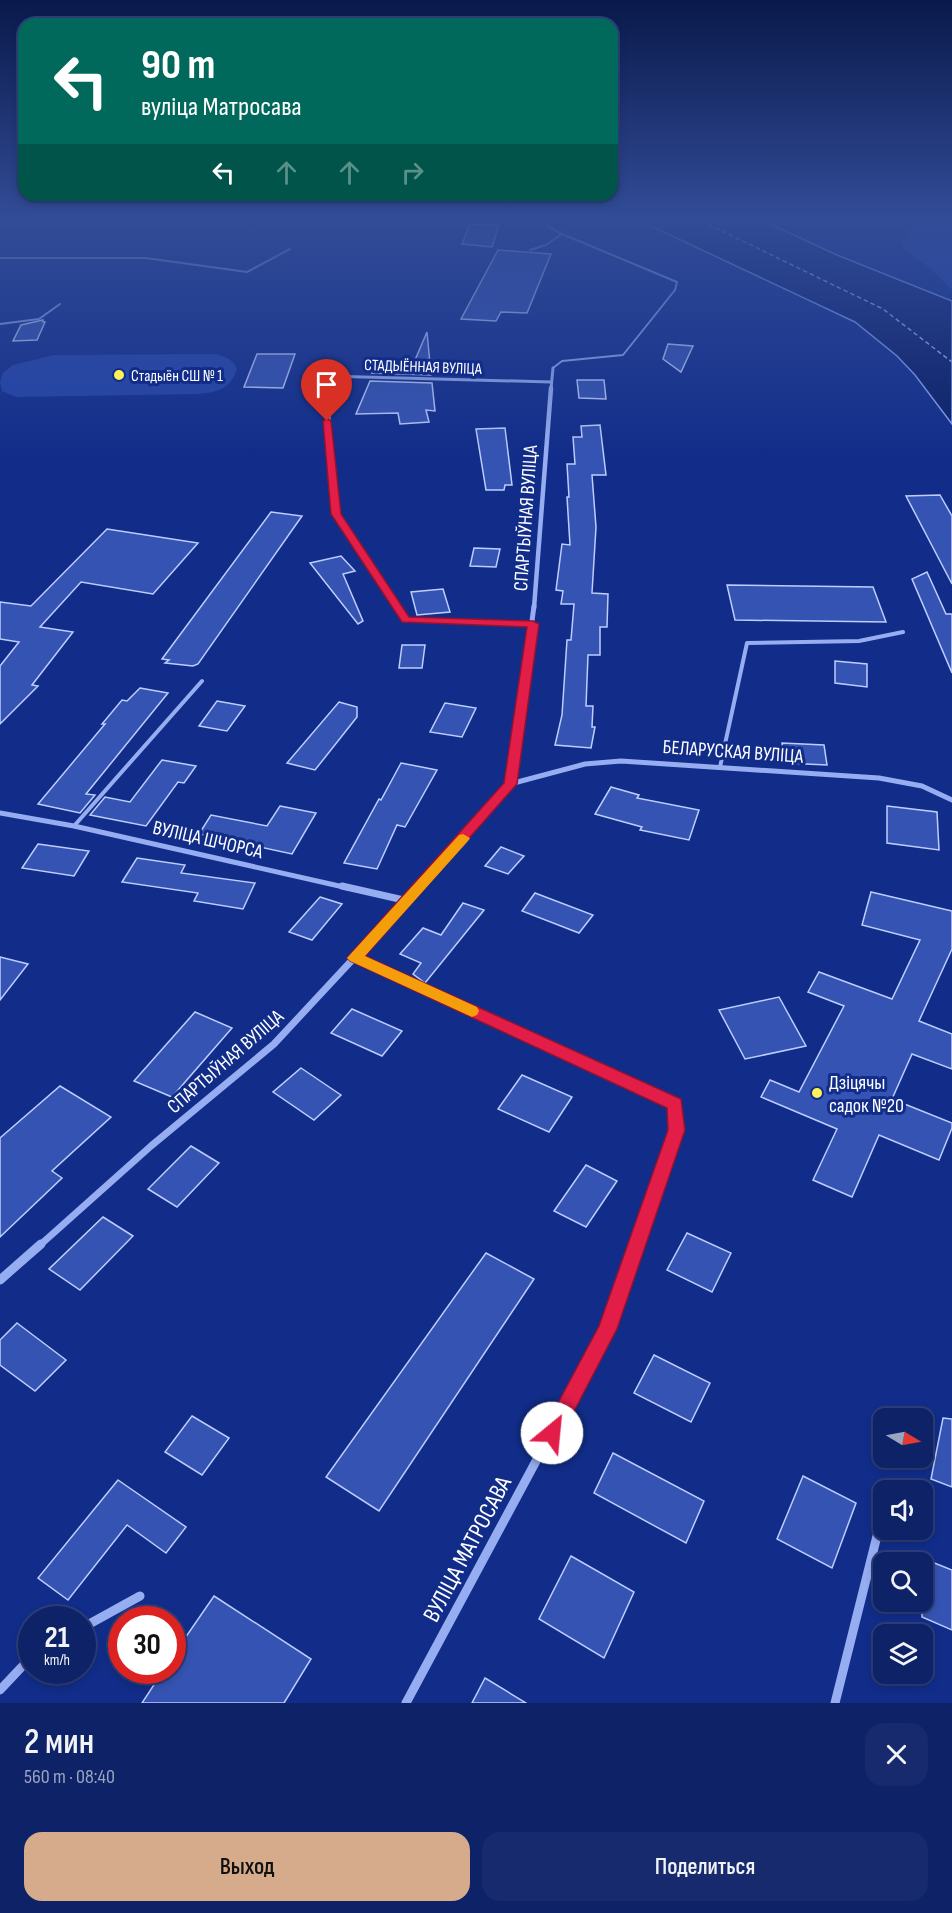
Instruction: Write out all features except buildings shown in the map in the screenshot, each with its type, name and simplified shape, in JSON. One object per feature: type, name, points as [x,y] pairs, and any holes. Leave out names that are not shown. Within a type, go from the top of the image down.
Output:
[{"type":"street","name":"СПАРТЫЎНАЯ ВУЛІЦА","points":[[0,1280],[151,1146],[274,1044],[408,901],[510,784],[533,624],[553,368]]},
{"type":"street","name":"СТАДЫЁННАЯ ВУЛІЦА","points":[[533,624],[406,620],[336,514],[325,398],[327,376],[551,382]]},
{"type":"street","name":"БЕЛАРУСКАЯ ВУЛІЦА","points":[[510,784],[585,764],[621,761],[879,778],[922,786],[952,800]]},
{"type":"street","name":"ВУЛІЦА ШЧОРСА","points":[[0,813],[74,826],[408,901]]},
{"type":"street","name":"ВУЛІЦА МАТРОСАВА","points":[[355,958],[675,1104],[677,1130],[608,1329],[406,1703]]},
{"type":"street","points":[[835,1703],[876,1540]]},
{"type":"street","points":[[96,1620],[140,1596]]},
{"type":"street","points":[[0,1690],[18,1671]]},
{"type":"lane","points":[[553,368],[562,361],[623,355],[669,297]]},
{"type":"lane","points":[[0,329],[1,324],[39,321],[47,318],[60,304]]},
{"type":"lane","points":[[720,766],[747,643],[859,641],[903,632]]},
{"type":"lane","points":[[74,826],[202,681]]},
{"type":"shaded area","points":[[803,297],[943,297],[952,301],[952,424],[915,375],[897,356],[855,322]]},
{"type":"shaded area","name":"Стадыён СШ № 1","points":[[216,354],[233,362],[237,368],[234,375],[223,388],[198,394],[16,397],[2,391],[0,382],[3,373],[13,365],[54,355]]},
{"type":"ferry route","points":[[859,297],[883,309],[952,362]]},
{"type":"slow traffic","points":[[463,838],[355,958],[472,1011]]},
{"type":"place","name":"Стадыён СШ № 1","points":[[119,375]]},
{"type":"place","name":"Дзіцячы садок №20","points":[[817,1093]]},
{"type":"route","points":[[327,421],[336,514],[406,620],[533,624],[510,784],[355,958],[675,1104],[677,1130],[608,1329],[552,1433]]}]
